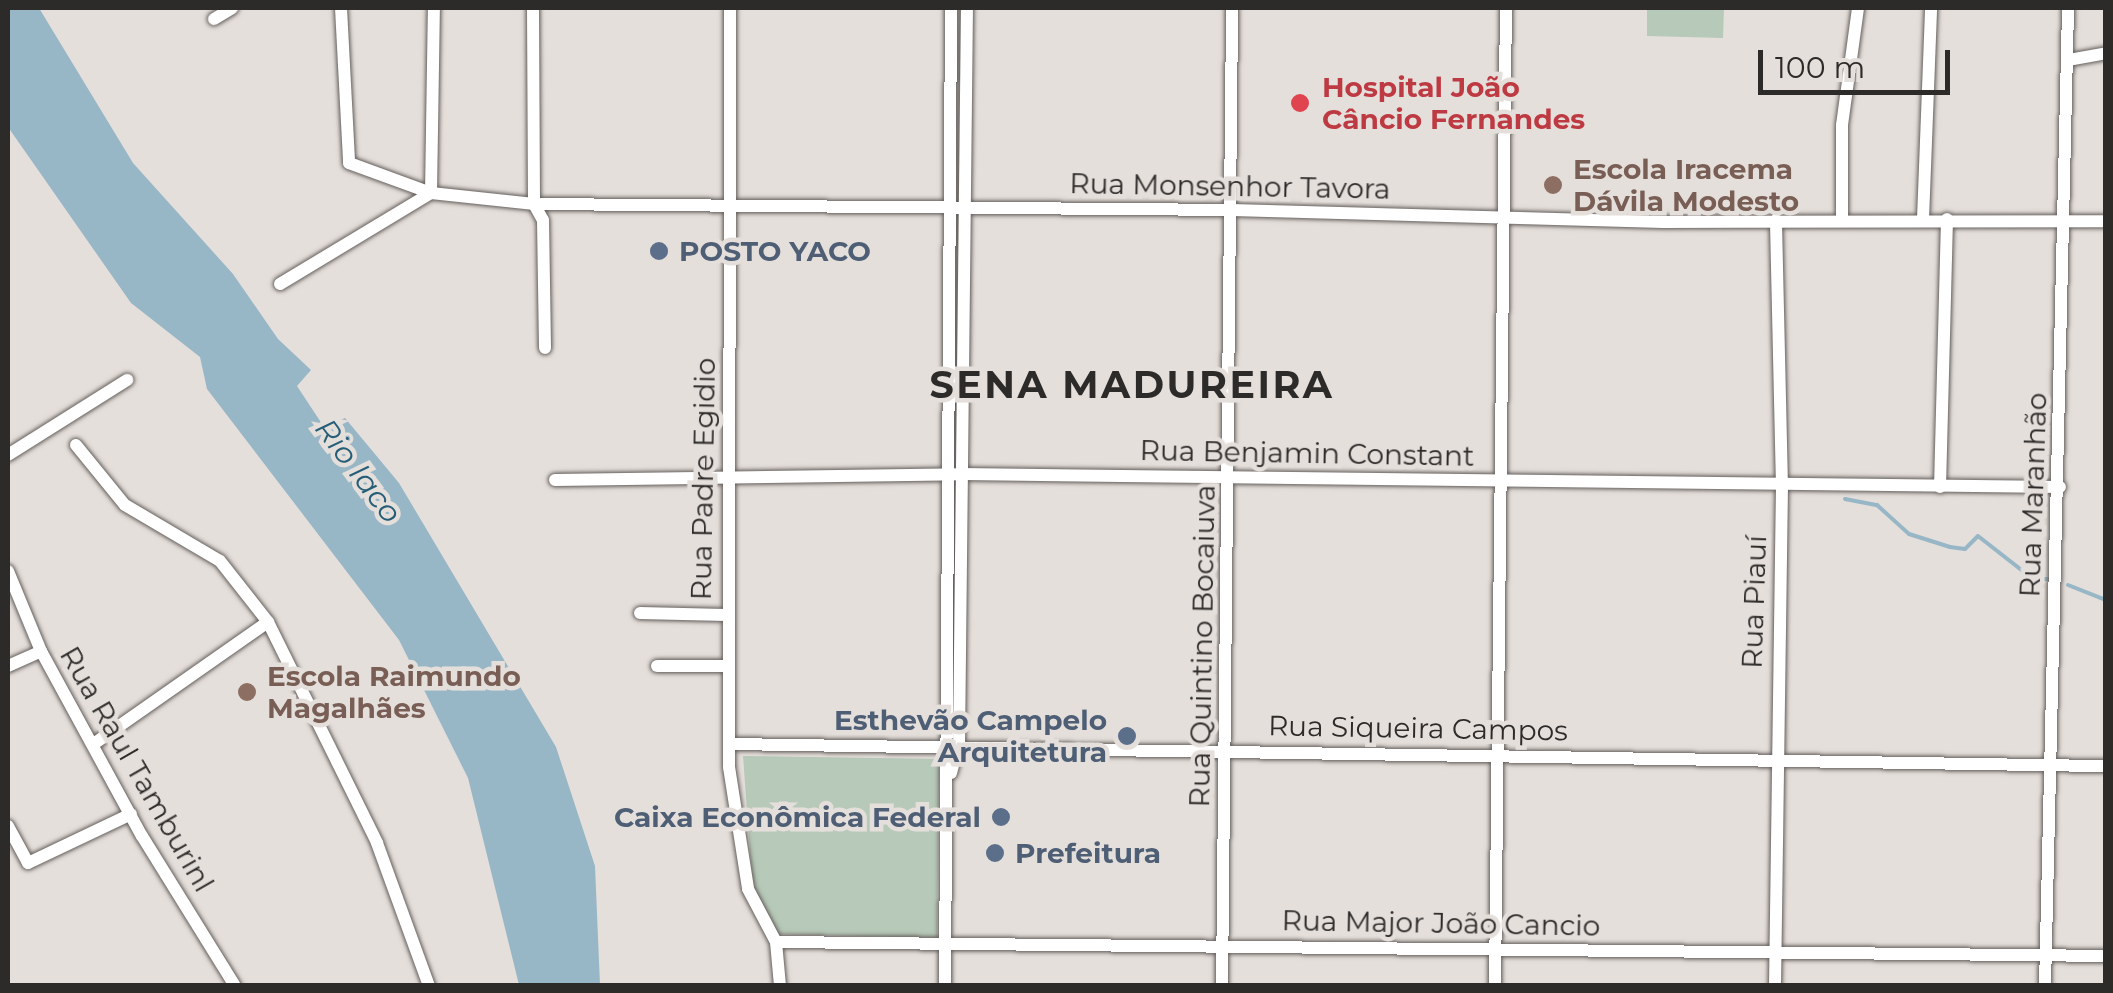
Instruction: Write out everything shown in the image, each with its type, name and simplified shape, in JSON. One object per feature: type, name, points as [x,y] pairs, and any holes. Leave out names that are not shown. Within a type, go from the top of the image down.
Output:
[{"type":"street","points":[[214,20],[232,8]]},
{"type":"street","name":"Rua Monsenhor Tavora","points":[[341,8],[345,149],[358,169],[431,193],[534,204],[2106,221]]},
{"type":"street","points":[[280,284],[431,193],[434,8]]},
{"type":"street","points":[[533,8],[534,204],[543,220],[545,348]]},
{"type":"street","name":"Rua Padre Egidio","points":[[730,8],[731,478],[726,615],[733,808],[748,889],[776,942]]},
{"type":"street","points":[[946,986],[955,474],[956,209],[951,8]]},
{"type":"street","points":[[956,209],[967,8]]},
{"type":"street","name":"Rua Quintino Bocaiuva","points":[[1222,986],[1232,8]]},
{"type":"street","points":[[1495,986],[1506,8]]},
{"type":"street","points":[[1842,220],[1842,125],[1858,8]]},
{"type":"street","points":[[1923,219],[1931,8]]},
{"type":"street","name":"Rua Maranhão","points":[[2044,986],[2046,764],[2060,487],[2067,219],[2068,8]]},
{"type":"street","points":[[2068,60],[2106,53]]},
{"type":"street","points":[[1940,487],[1947,219]]},
{"type":"street","name":"Rua Piauí","points":[[1775,986],[1775,758],[1782,487],[1776,220]]},
{"type":"street","points":[[8,455],[127,380]]},
{"type":"street","points":[[76,446],[124,505],[220,561],[268,622],[383,856],[429,986]]},
{"type":"street","name":"Rua Benjamin Constant","points":[[554,480],[955,474],[1782,487],[2060,487]]},
{"type":"street","name":"Rua Raul Tamburinl","points":[[8,571],[41,651],[131,814],[236,986]]},
{"type":"street","points":[[640,613],[726,615]]},
{"type":"street","points":[[95,743],[268,622]]},
{"type":"street","points":[[8,666],[41,651]]},
{"type":"street","points":[[657,666],[727,666]]},
{"type":"street","name":"Rua Siqueira Campos","points":[[730,744],[2106,766]]},
{"type":"street","points":[[8,826],[28,863],[131,814]]},
{"type":"street","points":[[776,942],[780,986]]},
{"type":"street","name":"Rua Major João Cancio","points":[[776,942],[2106,956]]},
{"type":"green space","points":[[1647,8],[1724,8],[1723,38],[1647,36]]},
{"type":"green space","points":[[743,756],[939,759],[937,938],[776,934],[753,893]]},
{"type":"water","name":"Rio Iaco","points":[[8,8],[39,8],[133,163],[233,274],[278,339],[311,370],[297,386],[324,427],[345,418],[399,483],[556,747],[595,866],[600,985],[519,985],[468,778],[399,640],[207,389],[200,357],[131,303],[8,127]]},
{"type":"waterway","points":[[1845,499],[1877,505],[1909,534],[1950,547],[1965,549],[1978,536],[2033,579],[2050,579]]},
{"type":"waterway","points":[[2068,585],[2106,600]]},
{"type":"place","name":"Hospital João Câncio Fernandes","points":[[1300,103]]},
{"type":"place","name":"Escola Iracema Dávila Modesto","points":[[1553,185]]},
{"type":"place","name":"POSTO YACO","points":[[659,251]]},
{"type":"place","name":"Escola Raimundo Magalhães","points":[[247,692]]},
{"type":"place","name":"Esthevão Campelo Arquitetura","points":[[1127,736]]},
{"type":"place","name":"Caixa Econômica Federal","points":[[1001,817]]},
{"type":"place","name":"Prefeitura","points":[[995,853]]},
{"type":"district","name":"SENA MADUREIRA","points":[[1132,385]]}]
